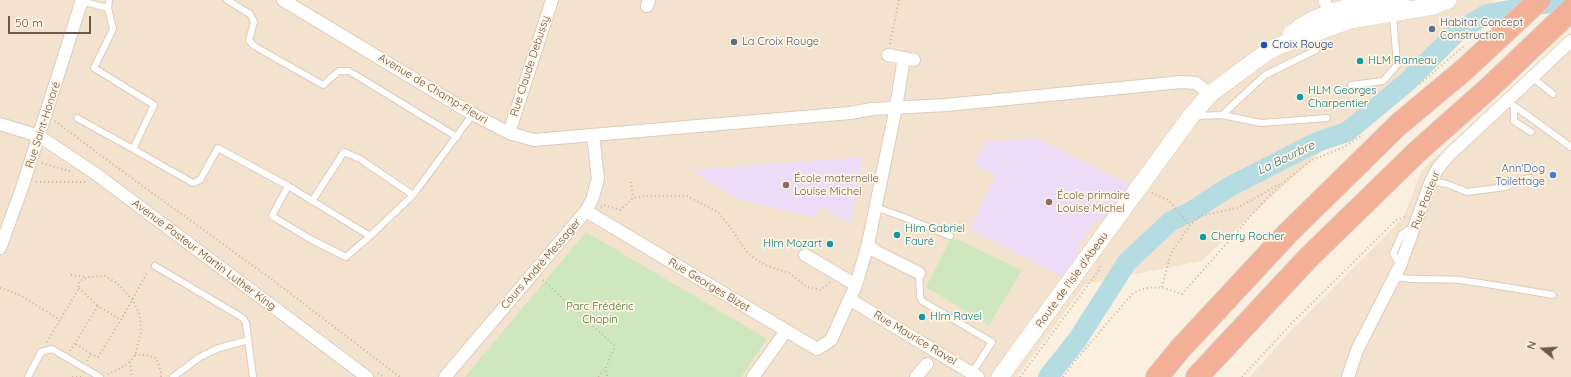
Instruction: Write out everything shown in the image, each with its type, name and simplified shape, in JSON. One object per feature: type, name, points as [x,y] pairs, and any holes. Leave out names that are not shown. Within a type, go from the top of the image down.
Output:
[{"type":"highway","points":[[1157,377],[1288,233],[1398,125],[1464,69],[1539,0]]},
{"type":"highway","points":[[1197,377],[1308,258],[1418,151],[1490,87],[1571,10]]},
{"type":"street","name":"Rue Saint-Honoré","points":[[0,248],[32,158],[81,0]]},
{"type":"street","name":"Avenue de Champ-Fleuri","points":[[283,0],[474,114],[508,132],[534,140],[738,121],[850,113],[896,107],[946,105],[1182,82],[1196,83],[1210,94]]},
{"type":"street","name":"Rue Claude Debussy","points":[[508,132],[552,0]]},
{"type":"street","name":"Route de l'Isle d'Abeau","points":[[1000,377],[1138,187],[1191,116],[1210,94],[1276,47],[1302,26],[1316,26],[1330,12],[1364,7],[1396,5],[1433,6],[1448,0]]},
{"type":"street","name":"Rue Pasteur","points":[[1348,377],[1357,350],[1400,266],[1438,168],[1449,155],[1510,104],[1532,76],[1571,41]]},
{"type":"street","points":[[851,300],[868,244],[896,107],[909,59],[888,54]]},
{"type":"street","name":"Avenue Pasteur Martin Luther King","points":[[0,124],[39,136],[367,377]]},
{"type":"street","name":"Cours André Messager","points":[[445,377],[586,211],[592,200],[598,178],[593,135]]},
{"type":"street","name":"Rue Georges Bizet","points":[[586,211],[818,349],[831,340],[851,300]]},
{"type":"street","points":[[868,244],[875,251],[919,273]]},
{"type":"street","points":[[805,255],[856,285]]},
{"type":"street","name":"Rue Maurice Ravel","points":[[851,300],[975,375]]},
{"type":"street","points":[[753,377],[786,331]]},
{"type":"street","points":[[916,377],[926,364]]},
{"type":"lane","points":[[81,0],[108,8]]},
{"type":"lane","points":[[109,0],[108,8],[113,29],[94,68],[154,105],[133,149]]},
{"type":"lane","points":[[227,0],[250,14],[254,22],[249,40],[254,46],[323,85],[339,71],[349,71],[457,137]]},
{"type":"lane","points":[[1351,84],[1383,81],[1397,65],[1396,5]]},
{"type":"lane","points":[[1222,115],[1265,75],[1316,50],[1316,26]]},
{"type":"lane","points":[[1532,76],[1553,94]]},
{"type":"lane","points":[[1510,104],[1514,121],[1531,132]]},
{"type":"lane","points":[[1510,104],[1571,147]]},
{"type":"lane","points":[[288,186],[272,216],[310,239],[346,257],[412,195],[474,114]]},
{"type":"lane","points":[[1191,116],[1222,115],[1261,123],[1327,118]]},
{"type":"lane","points":[[77,118],[193,183],[200,180],[218,148],[288,186],[370,236]]},
{"type":"lane","points":[[312,201],[344,152],[360,159],[412,195]]},
{"type":"lane","points":[[1432,181],[1447,184],[1467,192],[1505,187],[1520,180],[1530,178]]},
{"type":"lane","points":[[875,207],[950,236]]},
{"type":"lane","points":[[155,266],[243,318],[246,323],[253,377]]},
{"type":"lane","points":[[919,273],[920,296],[922,301],[992,342],[975,375]]},
{"type":"lane","points":[[1395,277],[1408,280],[1426,278],[1459,280],[1553,295]]},
{"type":"lane","points":[[173,377],[200,357],[219,348],[248,340]]},
{"type":"lane","points":[[28,377],[41,352],[52,349],[100,377]]},
{"type":"path","points":[[888,54],[899,0]]},
{"type":"path","points":[[1417,87],[1464,46]]},
{"type":"path","points":[[45,116],[58,123],[106,160],[274,281],[400,377]]},
{"type":"path","points":[[1062,377],[1133,293],[1145,287],[1162,287],[1182,294],[1266,199],[1283,183],[1312,160],[1344,146],[1366,133]]},
{"type":"path","points":[[32,158],[39,162],[94,176],[89,182],[32,182]]},
{"type":"path","points":[[632,182],[633,198]]},
{"type":"path","points":[[1162,287],[1171,253],[1190,225],[1200,216],[1236,208],[1283,183]]},
{"type":"path","points":[[1138,187],[1168,200],[1190,225]]},
{"type":"path","points":[[586,211],[604,206],[620,210],[633,198],[644,196],[687,196],[718,212],[746,251],[754,258],[765,265],[789,273],[807,287],[821,290],[829,283],[834,272]]},
{"type":"path","points":[[1242,377],[1292,324],[1396,220],[1422,209]]},
{"type":"path","points":[[1020,377],[1099,270],[1100,262],[1094,249]]},
{"type":"path","points":[[76,344],[90,354],[98,357],[121,320],[152,264],[155,266]]},
{"type":"path","points":[[534,273],[616,346],[606,367],[598,377]]},
{"type":"path","points":[[71,275],[88,277],[105,276],[117,282],[132,299],[140,315],[141,332],[135,355],[130,362],[117,370],[100,377],[72,377]]},
{"type":"path","points":[[41,352],[79,288],[78,284],[80,281],[88,277]]},
{"type":"path","points":[[0,288],[20,295],[60,320]]},
{"type":"path","points":[[79,288],[98,306],[121,320]]},
{"type":"path","points":[[66,357],[76,344],[98,306]]},
{"type":"path","points":[[83,367],[90,354]]},
{"type":"path","points":[[135,355],[146,355],[156,358],[161,371],[161,377]]},
{"type":"path","points":[[130,362],[132,377]]},
{"type":"path","points":[[606,367],[607,377]]},
{"type":"shaded area","points":[[0,0],[1495,0],[1403,77],[1201,261],[1085,284],[1017,377],[0,377]]},
{"type":"shaded area","points":[[1571,32],[1571,377],[1250,377],[1290,332],[1403,218],[1422,170]]},
{"type":"shaded area","name":"École primaire Louise Michel","points":[[1035,138],[1129,184],[1104,220],[1096,220],[1077,248],[1078,256],[1063,277],[970,229],[996,175],[974,164],[986,142]]},
{"type":"shaded area","name":"École maternelle Louise Michel","points":[[863,157],[851,221],[844,221],[822,206],[815,217],[737,199],[692,170]]},
{"type":"green space","name":"Parc Frédéric Chopin","points":[[586,232],[767,339],[741,377],[465,377]]},
{"type":"green space","points":[[952,237],[1022,270],[989,325],[926,287]]},
{"type":"waterway","name":"La Bourbre","points":[[1048,377],[1078,339],[1127,262],[1171,221],[1192,211],[1229,187],[1317,142],[1347,132],[1407,82],[1457,32],[1487,14],[1567,0]]},
{"type":"place","name":"Habitat Concept Construction","points":[[1432,29]]},
{"type":"place","name":"La Croix Rouge","points":[[734,42]]},
{"type":"place","name":"Croix Rouge","points":[[1264,45]]},
{"type":"place","name":"HLM Rameau","points":[[1360,61]]},
{"type":"place","name":"HLM Georges Charpentier","points":[[1300,97]]},
{"type":"place","name":"Ann'Dog Toilettage","points":[[1553,175]]},
{"type":"place","name":"École maternelle Louise Michel","points":[[786,185]]},
{"type":"place","name":"École primaire Louise Michel","points":[[1049,202]]},
{"type":"place","name":"Hlm Gabriel Fauré","points":[[897,235]]},
{"type":"place","name":"Cherry Rocher","points":[[1203,237]]},
{"type":"place","name":"Hlm Mozart","points":[[830,244]]},
{"type":"place","name":"Hlm Ravel","points":[[922,317]]}]
